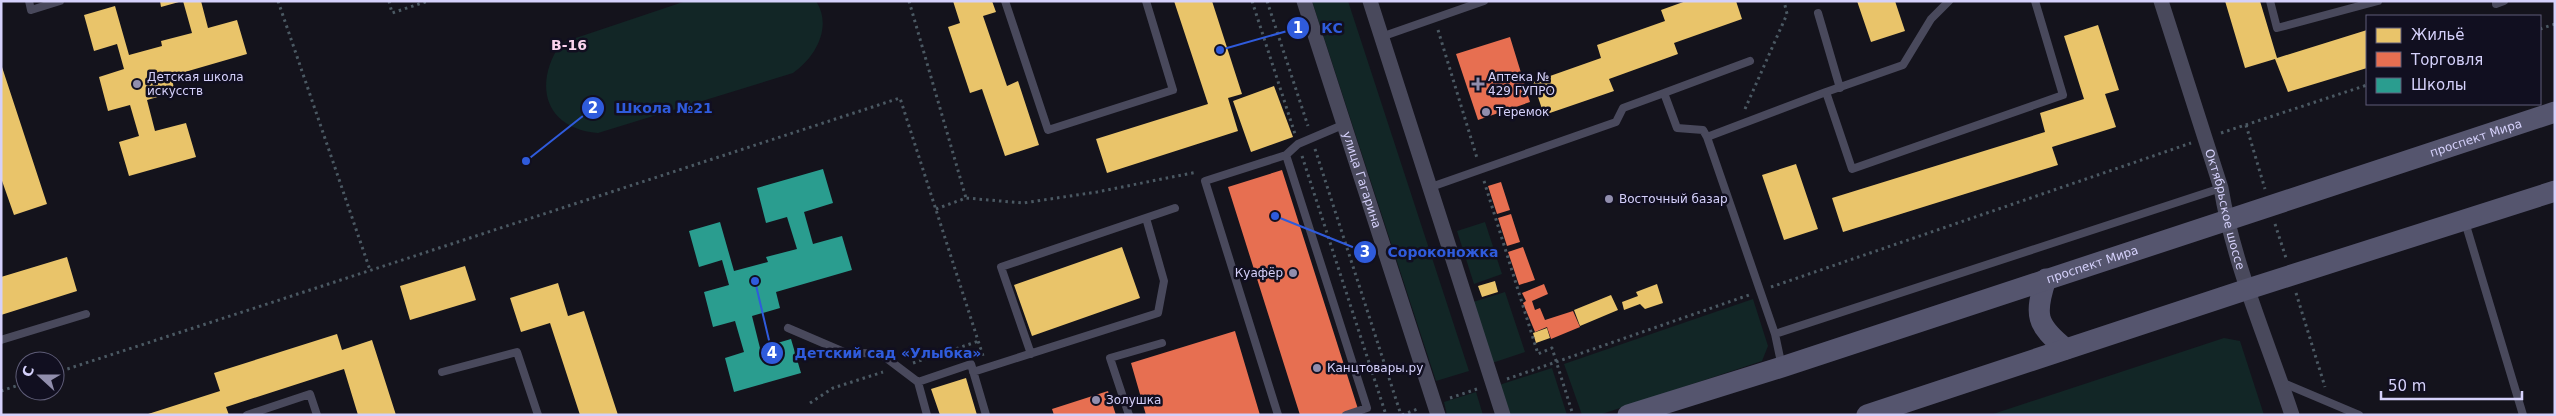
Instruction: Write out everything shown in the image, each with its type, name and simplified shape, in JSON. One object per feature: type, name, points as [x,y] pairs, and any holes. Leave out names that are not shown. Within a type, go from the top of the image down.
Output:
[{"type":"main road","name":"проспект Мира","points":[[1628,415],[1661,409],[2226,219],[2555,112]]},
{"type":"main road","points":[[1868,414],[2248,289],[2555,191]]},
{"type":"main road","points":[[2046,279],[2039,300],[2039,318],[2047,334],[2066,349]]},
{"type":"street","name":"улица Гагарина","points":[[1304,1],[1437,409]]},
{"type":"street","points":[[1370,1],[1503,415]]},
{"type":"street","name":"Октябрьское шоссе","points":[[2161,1],[2221,188],[2226,219],[2248,289],[2292,415]]},
{"type":"lane","points":[[29,1],[31,10],[60,1]]},
{"type":"lane","points":[[1006,1],[1048,130],[1173,90],[1146,1]]},
{"type":"lane","points":[[1381,37],[1484,1]]},
{"type":"lane","points":[[1707,137],[1904,65],[1931,19],[1949,1]]},
{"type":"lane","points":[[1826,92],[1852,168],[2063,96],[2035,1]]},
{"type":"lane","points":[[2270,1],[2277,28],[2378,1]]},
{"type":"lane","points":[[2496,1],[2496,4],[2504,1]]},
{"type":"lane","points":[[1818,13],[1840,88]]},
{"type":"lane","points":[[1431,187],[1480,168],[1616,122],[1623,108],[1750,61]]},
{"type":"lane","points":[[1664,93],[1678,128],[1703,130],[1707,137],[1775,334],[1782,367]]},
{"type":"lane","points":[[1278,415],[1205,181],[1286,155],[1298,144],[1345,124]]},
{"type":"lane","points":[[1286,155],[1367,408],[1346,415]]},
{"type":"lane","points":[[1775,334],[2221,188]]},
{"type":"lane","points":[[1031,354],[1001,267],[1175,208]]},
{"type":"lane","points":[[973,372],[1158,313],[1164,281],[1146,218]]},
{"type":"lane","points":[[2465,220],[2523,415]]},
{"type":"lane","points":[[1,340],[86,314]]},
{"type":"lane","points":[[788,328],[844,352],[881,354],[918,382],[927,415]]},
{"type":"lane","points":[[1129,415],[1110,358],[1162,343]]},
{"type":"lane","points":[[442,372],[517,352],[538,415]]},
{"type":"lane","points":[[918,382],[971,364],[986,415]]},
{"type":"lane","points":[[2281,382],[2359,415]]},
{"type":"lane","points":[[247,415],[310,394],[318,415]]},
{"type":"path","points":[[278,1],[370,270]]},
{"type":"path","points":[[389,1],[392,13],[428,1]]},
{"type":"path","points":[[909,1],[966,198]]},
{"type":"path","points":[[1252,1],[1386,415]]},
{"type":"path","points":[[1267,1],[1401,415]]},
{"type":"path","points":[[1738,125],[1787,14],[1784,1]]},
{"type":"path","points":[[1434,18],[1538,354],[1552,348],[1573,415]]},
{"type":"path","points":[[2541,29],[2555,24]]},
{"type":"path","points":[[1437,409],[1494,383],[2205,138],[2366,85]]},
{"type":"path","points":[[65,370],[900,98],[987,368]]},
{"type":"path","points":[[936,209],[966,198],[1023,204],[1097,192],[1205,170]]},
{"type":"path","points":[[1,391],[15,386]]},
{"type":"green space","points":[[686,1],[816,1],[823,21],[822,31],[819,41],[808,59],[793,73],[598,133],[565,123],[555,113],[549,102],[546,88],[547,74],[552,58],[561,43]]},
{"type":"green space","points":[[1312,1],[1348,1],[1469,371],[1436,381]]},
{"type":"green space","points":[[1485,222],[1502,274],[1474,284],[1457,231]]},
{"type":"green space","points":[[1505,292],[1525,352],[1492,363],[1473,302]]},
{"type":"green space","points":[[1753,299],[1768,346],[1762,361],[1599,415],[1582,415],[1564,364]]},
{"type":"green space","points":[[2224,338],[2240,341],[2264,415],[1990,415]]},
{"type":"green space","points":[[1552,368],[1567,415],[1508,415],[1499,385]]},
{"type":"green space","points":[[1476,392],[1483,415],[1447,415],[1444,402]]},
{"type":"building: Жильё","points":[[160,1],[179,1],[179,2],[161,7]]},
{"type":"building: Жильё","name":"Детская школа искусств","points":[[183,1],[201,1],[208,28],[237,20],[247,54],[171,76],[175,92],[147,100],[155,131],[186,123],[196,157],[129,176],[119,142],[139,136],[130,105],[108,111],[99,77],[124,69],[117,44],[94,51],[84,15],[115,6],[129,55],[162,46],[161,41],[192,33]]},
{"type":"building: Жильё","points":[[953,1],[992,1],[996,12],[983,16],[1007,86],[1018,81],[1039,145],[1005,156],[982,89],[970,93],[948,27],[960,23]]},
{"type":"building: Жильё","points":[[1174,1],[1212,1],[1242,94],[1228,98],[1238,131],[1107,173],[1096,139],[1208,104]]},
{"type":"building: Жильё","points":[[1686,1],[1736,1],[1742,19],[1674,43],[1678,54],[1609,79],[1614,91],[1544,115],[1533,82],[1601,58],[1597,45],[1665,21],[1661,10]]},
{"type":"building: Жильё","points":[[1857,1],[1895,1],[1905,31],[1871,42]]},
{"type":"building: Жильё","points":[[2225,1],[2260,1],[2277,58],[2366,30],[2366,68],[2288,92],[2275,59],[2245,68]]},
{"type":"building: Жильё","points":[[2098,25],[2119,90],[2105,94],[2116,127],[2052,147],[2058,165],[1843,232],[1832,198],[2045,132],[2040,113],[2084,99],[2064,36]]},
{"type":"building: Жильё","points":[[1,64],[47,204],[14,215],[1,178]]},
{"type":"building: Жильё","points":[[1274,86],[1293,137],[1251,152],[1233,101]]},
{"type":"building: Жильё","points":[[1796,164],[1818,229],[1784,240],[1762,175]]},
{"type":"building: Жильё","points":[[1122,247],[1140,298],[1032,336],[1014,285]]},
{"type":"building: Жильё","points":[[67,257],[77,291],[1,315],[1,277]]},
{"type":"building: Жильё","points":[[465,266],[476,300],[410,320],[400,286]]},
{"type":"building: Жильё","points":[[1495,281],[1498,292],[1482,297],[1478,286]]},
{"type":"building: Жильё","points":[[558,283],[568,316],[584,311],[618,415],[580,415],[550,323],[521,332],[510,298]]},
{"type":"building: Жильё","points":[[1657,284],[1663,303],[1645,309],[1640,304],[1624,310],[1622,302],[1638,296],[1636,292]]},
{"type":"building: Жильё","points":[[1611,295],[1618,310],[1580,326],[1574,310]]},
{"type":"building: Жильё","points":[[1547,328],[1550,338],[1536,343],[1533,333]]},
{"type":"building: Жильё","points":[[337,334],[342,350],[372,340],[396,415],[358,415],[344,369],[226,407],[229,415],[145,415],[220,391],[214,373]]},
{"type":"building: Жильё","points":[[966,378],[977,415],[940,415],[931,389]]},
{"type":"building: Торговля","points":[[1510,37],[1530,102],[1478,120],[1456,54]]},
{"type":"building: Торговля","points":[[1282,170],[1358,409],[1339,415],[1300,415],[1228,187]]},
{"type":"building: Торговля","points":[[1501,182],[1510,210],[1497,214],[1488,186]]},
{"type":"building: Торговля","points":[[1511,214],[1520,242],[1507,246],[1498,218]]},
{"type":"building: Торговля","points":[[1523,247],[1535,280],[1519,285],[1508,252]]},
{"type":"building: Торговля","points":[[1544,284],[1548,294],[1532,301],[1535,310],[1540,308],[1545,320],[1573,311],[1580,327],[1551,339],[1547,327],[1535,332],[1523,303],[1526,301],[1522,293]]},
{"type":"building: Торговля","points":[[1235,331],[1260,415],[1146,415],[1131,363]]},
{"type":"building: Торговля","name":"Золушка","points":[[1108,391],[1116,415],[1054,415],[1052,409]]},
{"type":"building: Школы","points":[[823,169],[833,203],[804,212],[813,244],[842,236],[852,270],[776,292],[780,308],[752,316],[760,348],[791,339],[801,373],[734,392],[725,358],[744,352],[735,321],[713,327],[704,292],[729,285],[722,260],[699,267],[689,231],[720,222],[734,271],[768,262],[766,257],[797,249],[787,217],[766,223],[757,188]]},
{"type":"place","name":"КС","points":[[1220,50]]},
{"type":"place","name":"Детская школа искусств","points":[[137,84]]},
{"type":"place","name":"Аптека № 429 ГУПРО","points":[[1478,84]]},
{"type":"place","name":"Теремок","points":[[1486,112]]},
{"type":"place","name":"Школа №21","points":[[526,161]]},
{"type":"place","name":"Восточный базар","points":[[1609,199]]},
{"type":"place","name":"Сороконожка","points":[[1275,216]]},
{"type":"place","name":"Куафёр","points":[[1293,273]]},
{"type":"place","name":"Детский сад «Улыбка»","points":[[755,281]]},
{"type":"place","name":"Канцтовары.ру","points":[[1317,368]]},
{"type":"place","name":"Золушка","points":[[1096,400]]},
{"type":"district","name":"В-16","points":[[569,45]]}]
